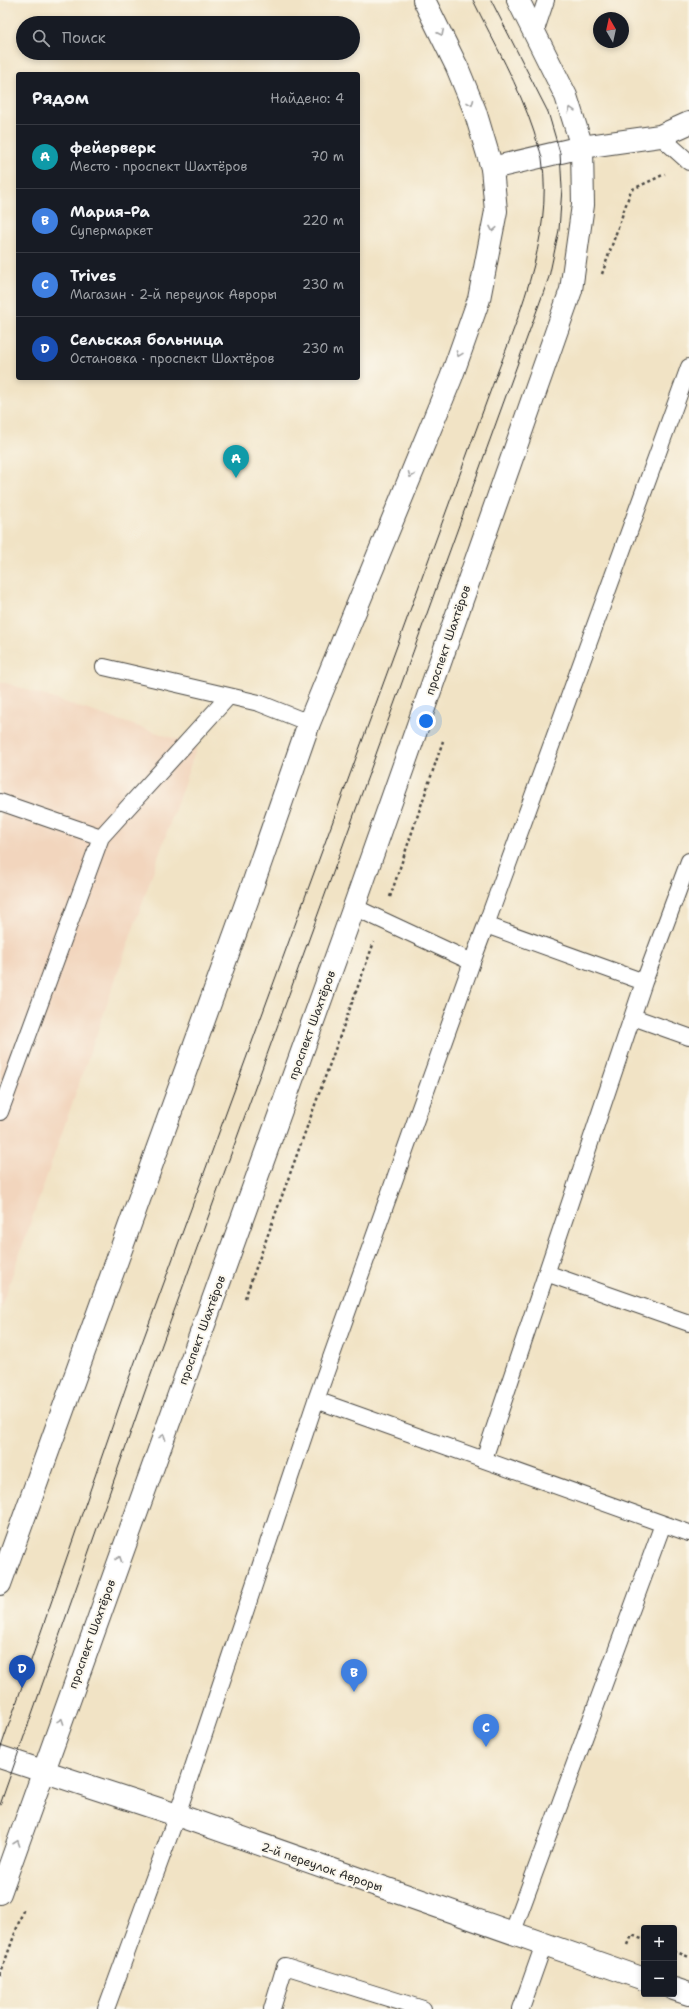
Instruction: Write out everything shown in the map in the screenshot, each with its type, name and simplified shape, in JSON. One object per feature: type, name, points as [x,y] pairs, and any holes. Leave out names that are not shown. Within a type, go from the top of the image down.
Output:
[{"type":"main road","points":[[0,1584],[250,894],[309,723],[451,378],[479,299],[496,211],[492,168],[475,111],[457,67],[424,0]]},
{"type":"main road","name":"проспект Шахтёров","points":[[0,1893],[354,908],[571,290],[583,205],[582,147],[566,96],[518,0]]},
{"type":"main road","points":[[492,168],[582,147],[660,136],[689,123]]},
{"type":"main road","name":"2-й переулок Авроры","points":[[0,1757],[177,1815],[512,1934],[641,1978]]},
{"type":"main road","points":[[677,1990],[689,1994]]},
{"type":"lane","points":[[535,33],[546,0]]},
{"type":"lane","points":[[660,136],[689,162]]},
{"type":"lane","points":[[106,2009],[177,1815],[316,1400],[472,962],[685,393],[689,367]]},
{"type":"lane","points":[[104,667],[259,703],[309,723]]},
{"type":"lane","points":[[0,1112],[5,1081],[101,837],[229,696]]},
{"type":"lane","points":[[0,802],[101,837]]},
{"type":"lane","points":[[484,1459],[644,982],[689,863]]},
{"type":"lane","points":[[354,908],[472,962]]},
{"type":"lane","points":[[486,925],[644,982]]},
{"type":"lane","points":[[633,1017],[689,1037]]},
{"type":"lane","points":[[546,1273],[689,1323]]},
{"type":"lane","points":[[316,1400],[689,1533]]},
{"type":"lane","points":[[512,1934],[663,1524]]},
{"type":"lane","points":[[521,2009],[544,1944]]},
{"type":"lane","points":[[272,2009],[285,1966],[423,2009]]},
{"type":"path","points":[[677,1952],[689,1956]]},
{"type":"shaded area","points":[[0,681],[197,746],[0,1310]]},
{"type":"tram line","points":[[0,1750],[128,1381],[520,312],[530,281],[542,220],[544,189],[542,158],[521,98],[473,0]]},
{"type":"tram line","points":[[0,1805],[148,1383],[549,277],[559,230],[562,188],[560,153],[548,112],[491,0]]},
{"type":"place","name":"фейерверк","points":[[236,478]]},
{"type":"place","name":"Сельская больница","points":[[22,1688]]},
{"type":"place","name":"Мария-Ра","points":[[354,1692]]},
{"type":"place","name":"Trives","points":[[486,1747]]}]
